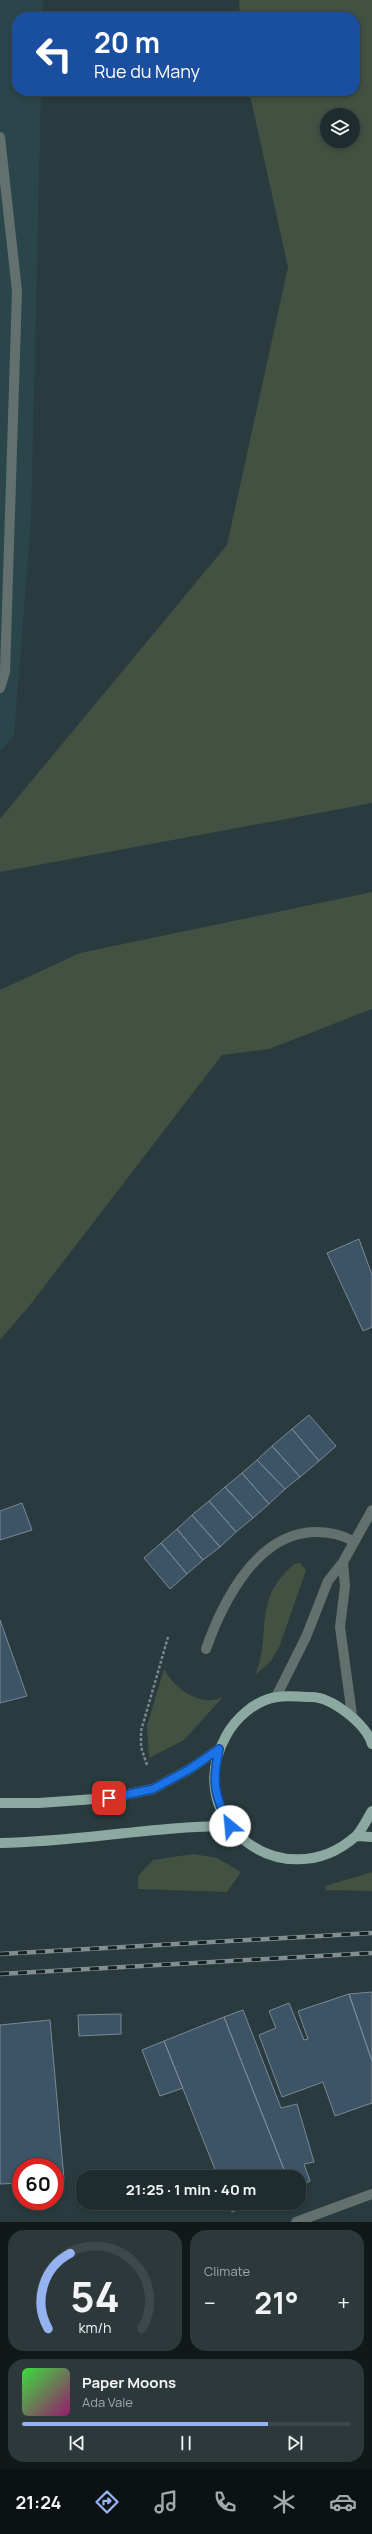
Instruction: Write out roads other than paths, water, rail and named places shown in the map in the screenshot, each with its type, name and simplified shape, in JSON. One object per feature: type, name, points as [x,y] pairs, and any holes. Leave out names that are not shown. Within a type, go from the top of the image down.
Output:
[{"type":"main road","points":[[372,1744],[352,1715],[316,1697],[276,1697],[251,1708],[232,1725],[219,1749],[213,1776],[217,1802],[230,1826],[250,1846],[277,1858],[305,1861],[333,1853],[357,1836],[372,1811]]},
{"type":"main road","points":[[0,1802],[39,1803],[101,1798],[153,1789],[190,1769],[219,1749]]},
{"type":"main road","points":[[0,1843],[36,1843],[168,1828],[230,1826]]},
{"type":"main road","points":[[357,1836],[372,1837]]},
{"type":"street","points":[[0,137],[17,291],[4,672],[0,688]]},
{"type":"street","points":[[276,1697],[306,1638],[328,1581],[343,1562],[353,1541],[372,1510]]},
{"type":"street","points":[[206,1649],[216,1620],[230,1593],[274,1544],[289,1536],[308,1532],[326,1532],[344,1536],[353,1541]]},
{"type":"street","points":[[343,1562],[345,1586],[340,1627],[352,1715]]},
{"type":"street","points":[[296,2222],[372,2194]]},
{"type":"railway","points":[[0,1954],[372,1933]]},
{"type":"railway","points":[[0,1974],[372,1953]]}]
